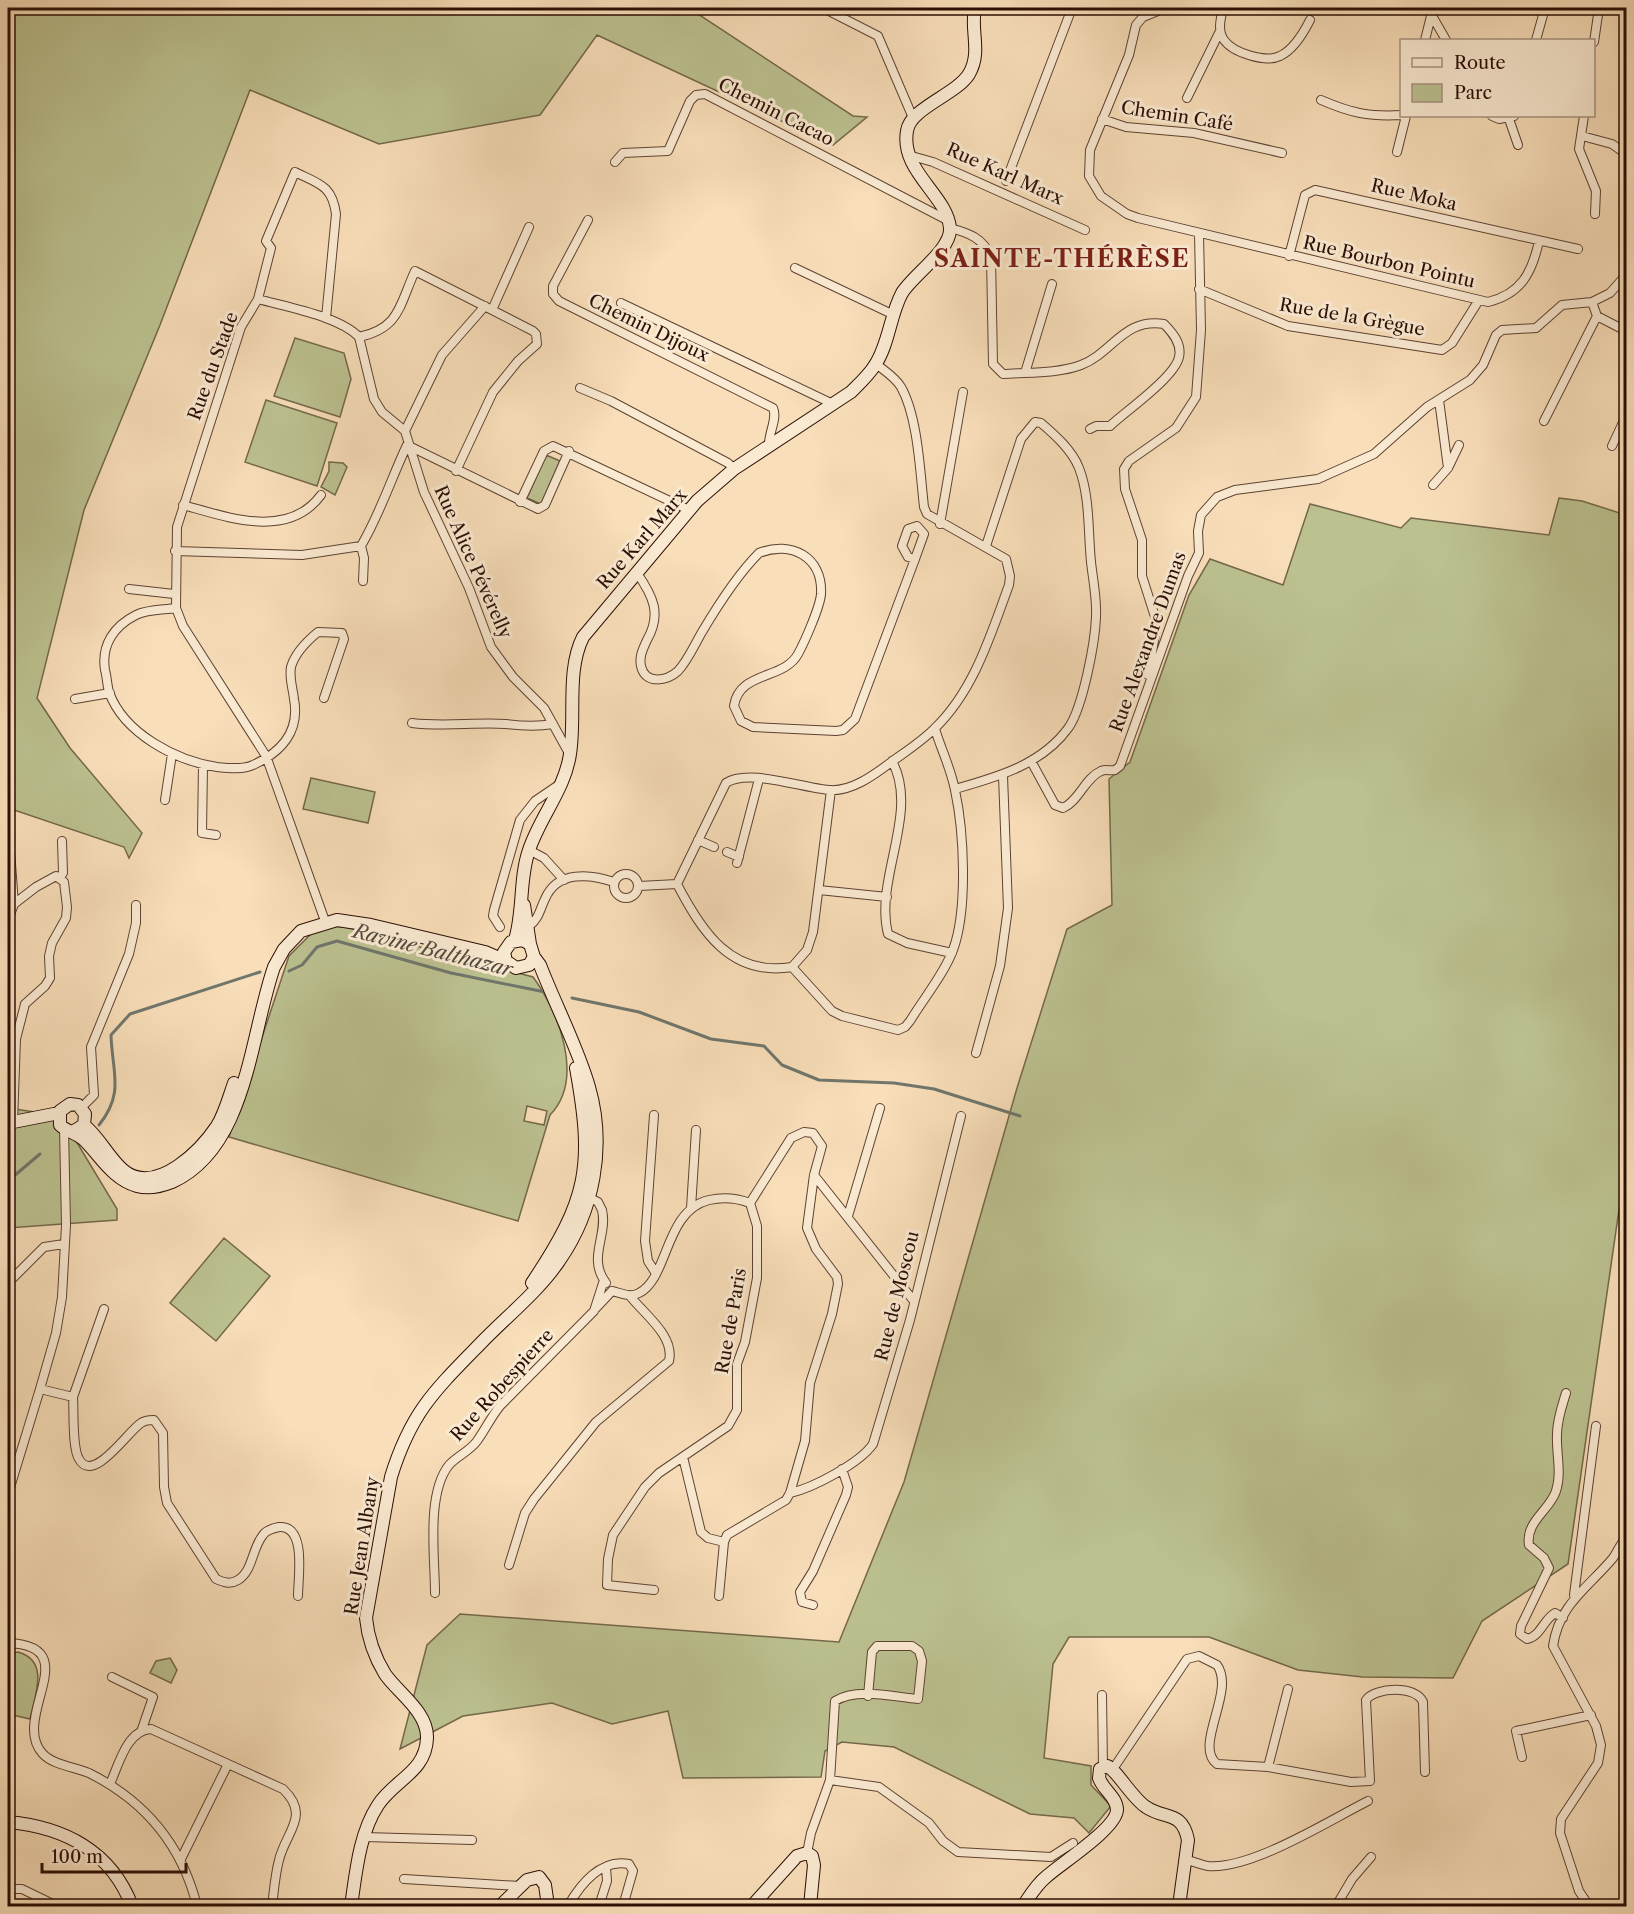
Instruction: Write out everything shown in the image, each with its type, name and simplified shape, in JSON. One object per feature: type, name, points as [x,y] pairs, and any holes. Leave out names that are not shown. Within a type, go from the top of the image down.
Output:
[{"type":"main road","points":[[948,224],[908,155],[907,128],[913,118],[961,85],[969,74],[976,54],[973,25],[975,8]]},
{"type":"main road","name":"Rue Karl Marx","points":[[570,755],[577,650],[591,625],[689,510],[734,469],[851,392],[876,364],[902,294],[939,252],[948,237],[948,224]]},
{"type":"main road","points":[[531,955],[516,968],[509,949],[522,896],[523,874],[529,850],[562,783],[570,755]]},
{"type":"main road","points":[[522,896],[529,926],[531,955]]},
{"type":"main road","points":[[59,1113],[58,1120],[74,1128],[112,1172],[138,1186],[164,1185],[201,1162],[224,1134],[236,1106],[274,967],[284,949],[301,931],[324,918],[348,915],[371,925],[484,952],[509,949],[522,940],[531,955]]},
{"type":"main road","name":"Rue Jean Albany","points":[[351,1906],[364,1837],[378,1805],[421,1762],[428,1736],[413,1706],[387,1676],[368,1640],[366,1618],[369,1594],[391,1477],[407,1433],[432,1393],[519,1304],[584,1196],[587,1147],[571,1043],[544,977],[531,955]]},
{"type":"main road","points":[[10,1123],[59,1113],[68,1104],[75,1104],[82,1107],[85,1113],[74,1128]]},
{"type":"main road","points":[[1023,1906],[1046,1876],[1096,1838],[1115,1816],[1117,1810],[1113,1797],[1099,1778],[1108,1768],[1147,1808],[1179,1820],[1186,1829],[1188,1840],[1179,1906]]},
{"type":"main road","points":[[8,1822],[33,1824],[61,1832],[79,1841],[107,1864],[132,1906]]},
{"type":"main road","points":[[752,1906],[797,1856],[807,1853],[812,1856],[814,1865],[810,1906]]},
{"type":"main road","points":[[500,1906],[532,1877],[539,1877],[545,1885],[548,1906]]},
{"type":"street","points":[[823,8],[878,36],[913,118]]},
{"type":"street","points":[[1006,181],[1072,8]]},
{"type":"street","name":"Chemin Café","points":[[1165,8],[1143,17],[1136,25],[1129,55],[1090,150],[1088,165],[1091,182],[1101,196],[1127,214],[1199,234]]},
{"type":"street","points":[[1187,98],[1220,31],[1223,8]]},
{"type":"street","points":[[1536,39],[1545,8]]},
{"type":"street","points":[[1594,39],[1599,8]]},
{"type":"street","points":[[1425,39],[1432,11]]},
{"type":"street","points":[[1432,11],[1446,39]]},
{"type":"street","points":[[1220,31],[1231,47],[1269,59],[1282,56],[1303,34],[1310,20]]},
{"type":"street","name":"Chemin Cacao","points":[[615,162],[623,153],[668,151],[690,101],[696,95],[705,94],[948,224]]},
{"type":"street","points":[[1321,100],[1343,110],[1371,117],[1400,115]]},
{"type":"street","points":[[1397,152],[1406,117]]},
{"type":"street","points":[[1494,117],[1498,119],[1511,117],[1518,145]]},
{"type":"street","points":[[1584,117],[1580,152],[1596,191],[1595,214]]},
{"type":"street","name":"Chemin Café","points":[[1102,120],[1126,127],[1194,133],[1282,153]]},
{"type":"street","points":[[1582,136],[1612,144],[1626,154]]},
{"type":"street","name":"Rue Karl Marx","points":[[908,155],[933,162],[1085,230]]},
{"type":"street","points":[[258,299],[271,248],[266,241],[295,172],[327,188],[334,200],[336,214],[326,318]]},
{"type":"street","name":"Rue Moka","points":[[1289,256],[1305,195],[1315,190],[1578,249]]},
{"type":"street","name":"Chemin Dijoux","points":[[588,219],[553,286],[553,294],[559,301],[772,408],[775,415],[769,435],[770,446]]},
{"type":"street","points":[[948,224],[974,236],[986,245],[991,257],[993,364],[1003,374],[1081,365],[1133,327],[1143,324],[1164,324],[1173,332],[1179,349],[1179,357],[1172,371],[1110,426],[1096,426],[1090,429]]},
{"type":"street","points":[[456,471],[493,392],[519,360],[537,344],[536,334],[489,308],[415,271],[391,323],[383,330],[359,337],[374,399],[382,412],[405,431],[442,355],[489,308],[529,227]]},
{"type":"street","points":[[1143,698],[1156,624],[1142,576],[1142,540],[1125,489],[1124,469],[1129,461],[1176,428],[1196,397],[1200,330],[1199,234]]},
{"type":"street","name":"Rue Bourbon Pointu","points":[[1199,234],[1479,300],[1495,300],[1516,290],[1533,267],[1539,241]]},
{"type":"street","points":[[795,268],[894,315]]},
{"type":"street","name":"Rue Alexandre Dumas","points":[[1031,761],[1055,805],[1063,808],[1070,805],[1095,775],[1106,770],[1115,770],[1120,766],[1188,576],[1199,554],[1198,531],[1201,515],[1217,497],[1235,490],[1318,479],[1334,474],[1374,454],[1416,416],[1461,387],[1478,373],[1496,335],[1502,330],[1536,328],[1562,305],[1592,302],[1618,287],[1626,275]]},
{"type":"street","points":[[1025,372],[1052,284]]},
{"type":"street","name":"Rue de la Grègue","points":[[1199,289],[1288,326],[1442,350],[1452,343],[1479,300]]},
{"type":"street","name":"Rue du Stade","points":[[324,918],[266,756],[192,642],[176,608],[175,551],[177,527],[183,505],[241,327],[258,299],[326,318],[354,332],[359,337]]},
{"type":"street","points":[[1592,302],[1597,316],[1626,331]]},
{"type":"street","points":[[621,303],[833,404]]},
{"type":"street","points":[[1544,421],[1597,316]]},
{"type":"street","points":[[677,884],[726,783],[740,777],[831,790],[862,782],[935,729],[966,687],[980,661],[1011,576],[1005,559],[986,546],[940,524],[927,514],[924,507],[917,443],[901,388],[895,379],[876,364]]},
{"type":"street","points":[[580,388],[709,452],[734,469]]},
{"type":"street","points":[[940,524],[963,392]]},
{"type":"street","points":[[1439,400],[1448,468]]},
{"type":"street","points":[[1612,446],[1626,416]]},
{"type":"street","points":[[955,789],[1003,776],[1031,761],[1050,747],[1069,726],[1081,699],[1096,617],[1082,478],[1072,456],[1041,423],[1035,422],[1030,425],[1021,440],[986,546]]},
{"type":"street","name":"Rue Alice Pévérelly","points":[[405,431],[407,445],[424,492],[462,571],[491,647],[507,670],[543,708],[570,755]]},
{"type":"street","points":[[363,581],[364,558],[361,546],[378,517],[391,479],[407,445],[534,508],[542,508],[569,451]]},
{"type":"street","points":[[1433,485],[1448,468],[1460,445]]},
{"type":"street","points":[[520,502],[544,451],[553,446],[569,451],[689,510]]},
{"type":"street","points":[[183,505],[234,519],[268,522],[285,520],[302,513],[314,506],[321,495]]},
{"type":"street","points":[[637,573],[654,602],[656,617],[641,652],[640,662],[647,677],[656,680],[668,677],[682,666],[704,629],[759,553],[782,548],[809,557],[817,570],[821,596],[798,656],[784,668],[748,683],[739,691],[734,706],[741,721],[753,727],[836,731],[843,730],[855,719],[924,534],[922,529],[912,526],[902,546],[908,557],[915,558]]},
{"type":"street","points":[[175,551],[302,555],[361,546]]},
{"type":"street","points":[[129,589],[174,594]]},
{"type":"street","points":[[176,608],[137,615],[114,632],[104,652],[110,693],[122,715],[172,754],[203,765],[228,768],[252,766],[286,743],[293,731],[296,706],[291,670],[299,652],[318,632],[342,633],[344,639],[324,698]]},
{"type":"street","points":[[75,699],[110,693]]},
{"type":"street","points":[[412,723],[440,726],[506,724],[520,727],[553,724]]},
{"type":"street","points":[[792,967],[832,1011],[853,1020],[898,1030],[905,1027],[952,953],[960,928],[962,902],[960,823],[955,789],[935,729]]},
{"type":"street","points":[[165,800],[172,754]]},
{"type":"street","points":[[892,761],[899,773],[902,796],[887,897],[888,934],[907,943],[952,953]]},
{"type":"street","points":[[203,765],[202,833],[216,835]]},
{"type":"street","points":[[976,1053],[1000,966],[1008,908],[1003,776]]},
{"type":"street","points":[[727,852],[738,860],[759,779]]},
{"type":"street","points":[[500,927],[493,916],[494,910],[520,820],[535,801],[562,783]]},
{"type":"street","points":[[677,884],[701,924],[719,946],[740,962],[760,969],[792,967],[807,950],[813,932],[831,790]]},
{"type":"street","points":[[8,920],[14,904],[9,837]]},
{"type":"street","points":[[698,840],[714,847]]},
{"type":"street","points":[[14,904],[48,879],[60,877],[63,873],[62,841]]},
{"type":"street","points":[[529,850],[544,858],[564,880]]},
{"type":"street","points":[[614,882],[621,874],[626,873],[635,877],[639,886]]},
{"type":"street","points":[[529,926],[538,917],[549,890],[564,880],[591,875],[614,882]]},
{"type":"street","points":[[10,1123],[16,1039],[25,1004],[45,986],[50,978],[49,956],[52,943],[66,918],[64,882],[60,877]]},
{"type":"street","points":[[614,882],[616,894],[621,897],[633,896],[639,886]]},
{"type":"street","points":[[639,886],[677,884]]},
{"type":"street","points":[[819,890],[887,897]]},
{"type":"street","points":[[82,1107],[94,1095],[91,1047],[129,954],[136,924],[136,905]]},
{"type":"street","points":[[848,1216],[880,1108]]},
{"type":"street","points":[[654,1115],[645,1241],[648,1261],[656,1272]]},
{"type":"street","name":"Rue de Moscou","points":[[790,1493],[842,1469],[861,1457],[873,1444],[910,1320],[913,1300],[961,1116]]},
{"type":"street","points":[[8,1494],[56,1333],[62,1297],[74,1128]]},
{"type":"street","points":[[691,1208],[696,1130]]},
{"type":"street","points":[[630,1296],[642,1292],[656,1272],[681,1220],[691,1208],[714,1199],[734,1199],[750,1203],[787,1143],[796,1134],[813,1133],[822,1146],[814,1175],[807,1220],[809,1237],[834,1272],[838,1284],[832,1314],[810,1383],[805,1442],[790,1493],[786,1500],[732,1530],[724,1542],[720,1596]]},
{"type":"street","points":[[814,1175],[913,1300]]},
{"type":"street","points":[[509,1565],[525,1513],[534,1499],[596,1422],[669,1361],[671,1352],[666,1338],[630,1296],[612,1291],[599,1273],[596,1255],[603,1215],[598,1202],[584,1196]]},
{"type":"street","name":"Rue de Paris","points":[[654,1590],[608,1585],[609,1547],[625,1514],[645,1487],[659,1473],[728,1426],[737,1410],[737,1364],[745,1342],[757,1278],[757,1226],[750,1203]]},
{"type":"street","points":[[8,1283],[44,1247],[64,1244]]},
{"type":"street","name":"Rue Robespierre","points":[[594,1311],[604,1280]]},
{"type":"street","name":"Rue Robespierre","points":[[435,1593],[434,1522],[442,1478],[449,1466],[476,1443],[500,1406],[612,1291]]},
{"type":"street","points":[[104,1309],[73,1397],[79,1459],[85,1464],[94,1465],[104,1460],[138,1424],[154,1420],[163,1432],[164,1487],[167,1503],[198,1547],[216,1579],[224,1582],[238,1580],[245,1572],[262,1535],[267,1531],[283,1527],[293,1531],[298,1543],[298,1596]]},
{"type":"street","points":[[8,1329],[8,1337]]},
{"type":"street","points":[[40,1389],[73,1397]]},
{"type":"street","points":[[1563,1618],[1555,1613],[1533,1637],[1527,1639],[1520,1634],[1521,1626],[1549,1568],[1544,1558],[1532,1549],[1528,1538],[1535,1521],[1552,1501],[1557,1487],[1558,1419],[1566,1392]]},
{"type":"street","points":[[1574,1596],[1596,1426]]},
{"type":"street","points":[[683,1457],[701,1532],[708,1538],[724,1542]]},
{"type":"street","points":[[813,1605],[802,1602],[800,1592],[813,1571],[846,1495],[848,1487],[842,1469]]},
{"type":"street","points":[[1589,1906],[1579,1891],[1560,1833],[1561,1819],[1566,1809],[1598,1763],[1600,1745],[1591,1715],[1557,1657],[1553,1646],[1555,1632],[1574,1596],[1614,1557],[1626,1538]]},
{"type":"street","points":[[8,1643],[25,1643],[37,1650],[44,1660],[46,1673],[34,1718],[33,1732],[40,1750],[56,1762],[77,1768],[110,1784],[145,1811],[173,1844],[181,1859],[197,1906]]},
{"type":"street","points":[[807,1853],[811,1833],[830,1780],[836,1701],[843,1696],[918,1699],[922,1661],[919,1651],[912,1646],[887,1644],[877,1646],[872,1652],[868,1696]]},
{"type":"street","points":[[1108,1768],[1187,1659],[1199,1656],[1217,1665],[1223,1678],[1210,1740],[1213,1761],[1223,1765],[1268,1767],[1340,1781],[1370,1781],[1366,1700],[1376,1692],[1405,1691],[1417,1693],[1423,1701],[1425,1772]]},
{"type":"street","points":[[110,1784],[132,1737],[142,1729],[153,1696],[112,1677]]},
{"type":"street","points":[[1268,1767],[1288,1689]]},
{"type":"street","points":[[1102,1695],[1108,1768]]},
{"type":"street","points":[[1522,1757],[1516,1731],[1591,1715]]},
{"type":"street","points":[[142,1729],[158,1731],[283,1789],[294,1803],[296,1821],[279,1858],[272,1906]]},
{"type":"street","points":[[181,1859],[228,1764]]},
{"type":"street","points":[[830,1780],[879,1787],[929,1823],[943,1841],[958,1852],[1052,1857],[1073,1843]]},
{"type":"street","points":[[1186,1860],[1208,1866],[1233,1864],[1281,1845],[1368,1801]]},
{"type":"street","points":[[364,1837],[472,1840]]},
{"type":"street","points":[[1336,1906],[1352,1879],[1371,1857]]},
{"type":"street","points":[[568,1906],[582,1885],[606,1867],[621,1862],[632,1867],[626,1899]]},
{"type":"street","points":[[599,1906],[607,1881],[606,1867]]},
{"type":"street","points":[[404,1879],[520,1886]]},
{"type":"street","points":[[8,1889],[22,1889],[57,1906]]},
{"type":"green space","points":[[8,8],[689,8],[853,116],[867,117],[833,145],[597,35],[540,115],[379,144],[250,90],[160,325],[84,510],[37,698],[70,748],[142,833],[129,858],[124,847],[8,808]]},
{"type":"green space","points":[[295,338],[344,353],[351,379],[340,417],[274,396]]},
{"type":"green space","points":[[266,400],[337,423],[317,486],[245,462]]},
{"type":"green space","points":[[546,455],[560,461],[541,504],[527,498]]},
{"type":"green space","points":[[329,462],[343,463],[347,467],[335,495],[321,487],[329,471]]},
{"type":"green space","points":[[1559,498],[1582,501],[1626,515],[1626,1161],[1568,1564],[1482,1621],[1453,1678],[1363,1677],[1298,1670],[1209,1637],[1069,1637],[1053,1664],[1044,1758],[1091,1766],[1091,1785],[1111,1806],[1089,1833],[1074,1818],[1030,1814],[894,1747],[842,1742],[825,1751],[821,1777],[683,1778],[668,1711],[612,1724],[552,1703],[463,1716],[400,1749],[427,1645],[460,1614],[839,1642],[904,1482],[1017,1088],[1067,929],[1112,905],[1109,779],[1130,762],[1189,595],[1210,559],[1283,585],[1310,504],[1401,528],[1411,518],[1549,535]]},
{"type":"green space","points":[[311,778],[375,792],[368,823],[303,809]]},
{"type":"green space","points":[[328,926],[345,927],[533,977],[552,1008],[559,1027],[567,1065],[566,1083],[560,1100],[550,1115],[518,1221],[229,1137],[289,956],[313,932]],"holes":[[[527,1106],[547,1111],[544,1125],[524,1121]]]},
{"type":"green space","points":[[8,1108],[61,1116],[117,1209],[117,1220],[8,1228]]},
{"type":"green space","points":[[224,1238],[270,1276],[216,1341],[170,1303]]},
{"type":"green space","points":[[18,1652],[28,1656],[37,1671],[37,1690],[30,1719],[8,1714],[8,1661],[12,1653]]},
{"type":"green space","points":[[170,1658],[177,1670],[171,1683],[150,1673],[156,1661]]},
{"type":"waterway","name":"Ravine Balthazar","points":[[289,971],[302,965],[317,947],[337,941],[451,973],[545,992]]},
{"type":"waterway","name":"Ravine Balthazar","points":[[99,1125],[112,1103],[114,1092],[111,1035],[130,1014],[260,972]]},
{"type":"waterway","name":"Ravine Balthazar","points":[[572,998],[639,1012],[711,1039],[764,1046],[782,1065],[819,1080],[894,1083],[934,1089],[1020,1116]]},
{"type":"waterway","name":"Ravine Balthazar","points":[[8,1181],[40,1154]]},
{"type":"district","name":"SAINTE-THÉRÈSE","points":[[1062,259]]}]
